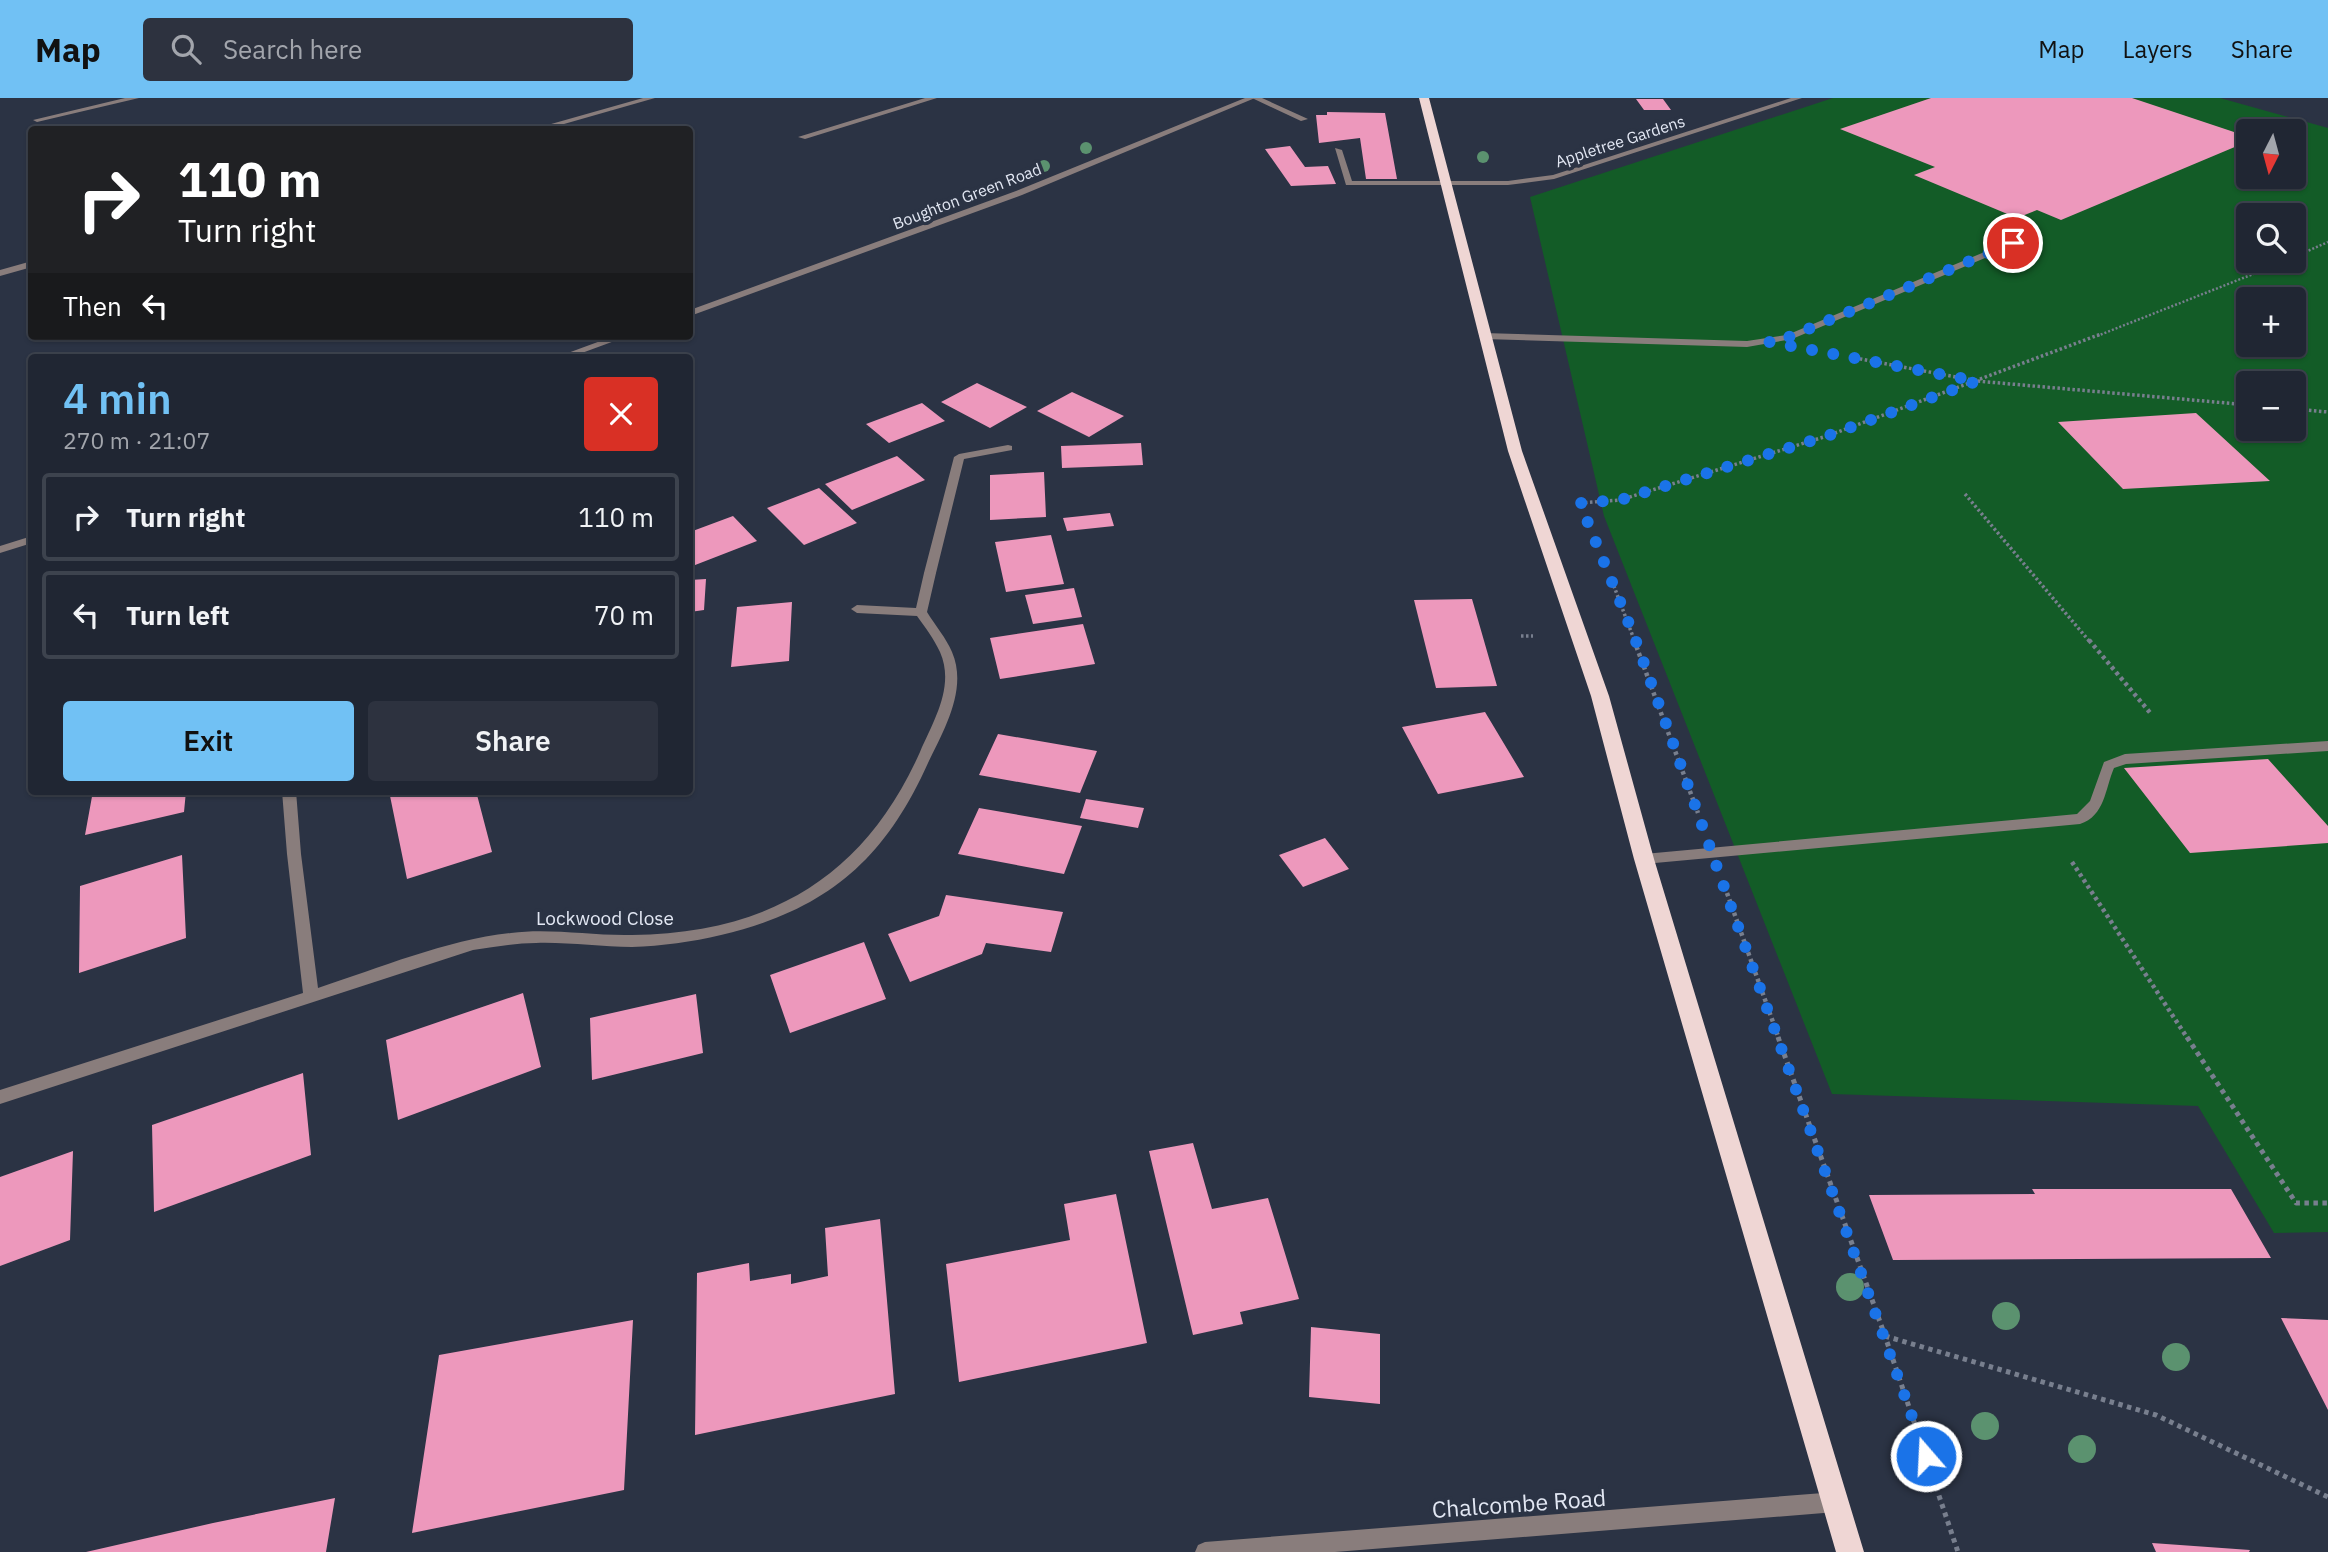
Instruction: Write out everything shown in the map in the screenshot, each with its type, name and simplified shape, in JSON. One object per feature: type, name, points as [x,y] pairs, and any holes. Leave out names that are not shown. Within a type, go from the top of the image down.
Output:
[{"type":"highway","points":[[1424,98],[1484,336],[1533,505],[1589,660],[1644,859],[1850,1552]]},
{"type":"street","points":[[37,120],[135,98]]},
{"type":"street","points":[[548,126],[651,98]]},
{"type":"street","points":[[802,136],[933,98]]},
{"type":"street","points":[[1254,98],[1283,107],[1304,119]]},
{"type":"street","name":"Boughton Green Road","points":[[693,312],[1019,193],[1254,98]]},
{"type":"street","name":"Appletree Gardens","points":[[1338,150],[1349,183],[1508,183],[1553,177],[1798,98]]},
{"type":"street","points":[[1484,336],[1747,344],[1769,342],[1789,337],[2013,243]]},
{"type":"street","points":[[0,272],[28,265]]},
{"type":"street","points":[[571,354],[611,340]]},
{"type":"street","points":[[857,609],[921,612],[959,457],[1007,448]]},
{"type":"street","points":[[0,550],[28,541]]},
{"type":"street","name":"Lockwood Close","points":[[0,1097],[436,955],[513,938],[631,941],[674,938],[726,928],[773,914],[828,886],[869,848],[916,777],[951,693],[947,654],[921,612]]},
{"type":"street","points":[[1644,859],[2080,819],[2098,803],[2103,776],[2109,765],[2125,759],[2328,746]]},
{"type":"street","points":[[289,795],[311,995]]},
{"type":"street","name":"Chalcombe Road","points":[[1205,1552],[1314,1548],[1836,1502]]},
{"type":"path","points":[[2306,252],[2328,242]]},
{"type":"path","points":[[1533,505],[1620,500],[1827,436],[2255,273]]},
{"type":"path","points":[[1769,342],[1977,381],[2236,404]]},
{"type":"path","points":[[2306,410],[2328,412]]},
{"type":"path","points":[[1965,494],[2186,755]]},
{"type":"path","points":[[1580,503],[1585,515]]},
{"type":"path","points":[[1609,575],[1712,852],[1885,1336],[1958,1552]]},
{"type":"path","points":[[2045,822],[2296,1203],[2328,1203]]},
{"type":"path","points":[[1885,1336],[2156,1415],[2328,1497]]},
{"type":"green space","points":[[1833,98],[2220,98],[2296,119],[2236,119],[2236,189],[2306,189],[2306,122],[2328,128],[2328,1232],[2274,1233],[2198,1106],[1832,1094],[1604,516],[1530,197]]},
{"type":"building","points":[[1931,98],[2132,98],[2236,133],[2236,146],[2061,220],[2037,210],[2017,218],[1914,175],[1935,167],[1840,129]]},
{"type":"building","points":[[1636,99],[1663,99],[1671,110],[1644,110]]},
{"type":"building","points":[[1327,112],[1385,113],[1397,179],[1366,179],[1360,138],[1319,143],[1316,115],[1327,115]]},
{"type":"building","points":[[1290,146],[1305,167],[1328,166],[1336,184],[1291,186],[1265,149]]},
{"type":"building","points":[[977,383],[1027,407],[990,428],[941,402]]},
{"type":"building","points":[[1072,392],[1124,416],[1089,437],[1037,411]]},
{"type":"building","points":[[922,403],[945,421],[889,443],[866,424]]},
{"type":"building","points":[[2196,413],[2270,481],[2123,489],[2058,422]]},
{"type":"building","points":[[1141,443],[1143,465],[1062,468],[1061,446]]},
{"type":"building","points":[[897,456],[925,480],[852,510],[825,484]]},
{"type":"building","points":[[1044,472],[1046,517],[990,520],[990,475]]},
{"type":"building","points":[[819,488],[857,523],[804,545],[767,508]]},
{"type":"building","points":[[1110,513],[1114,526],[1067,531],[1063,518]]},
{"type":"building","points":[[733,516],[757,541],[693,566],[693,531]]},
{"type":"building","points":[[1051,535],[1064,584],[1006,592],[995,542]]},
{"type":"building","points":[[706,579],[704,610],[693,612],[693,580]]},
{"type":"building","points":[[1074,588],[1082,617],[1033,624],[1025,595]]},
{"type":"building","points":[[1472,599],[1497,686],[1436,688],[1414,600]]},
{"type":"building","points":[[792,602],[789,661],[731,667],[737,607]]},
{"type":"building","points":[[1083,624],[1095,664],[1000,679],[990,638]]},
{"type":"building","points":[[1485,712],[1524,777],[1438,794],[1402,727]]},
{"type":"building","points":[[998,734],[1097,751],[1080,793],[979,775]]},
{"type":"building","points":[[2268,759],[2328,826],[2328,843],[2190,853],[2124,768]]},
{"type":"building","points":[[92,795],[186,795],[184,812],[85,835]]},
{"type":"building","points":[[390,795],[477,795],[492,852],[407,879]]},
{"type":"building","points":[[1086,799],[1144,808],[1138,828],[1080,818]]},
{"type":"building","points":[[979,808],[1082,826],[1064,874],[958,854]]},
{"type":"building","points":[[1325,838],[1349,869],[1303,887],[1279,855]]},
{"type":"building","points":[[182,855],[186,938],[79,973],[80,886]]},
{"type":"building","points":[[946,895],[1063,912],[1051,952],[986,943],[982,954],[910,982],[888,934],[939,916]]},
{"type":"building","points":[[864,942],[886,999],[790,1033],[770,975]]},
{"type":"building","points":[[523,993],[541,1067],[398,1120],[386,1040]]},
{"type":"building","points":[[696,994],[703,1053],[592,1080],[590,1018]]},
{"type":"building","points":[[303,1073],[311,1155],[154,1212],[152,1125]]},
{"type":"building","points":[[1193,1143],[1212,1209],[1268,1198],[1299,1299],[1240,1312],[1243,1324],[1193,1335],[1149,1151]]},
{"type":"building","points":[[73,1151],[70,1240],[0,1266],[0,1177]]},
{"type":"building","points":[[2032,1189],[2231,1189],[2271,1258],[1893,1260],[1869,1195],[2035,1194]]},
{"type":"building","points":[[1116,1194],[1147,1343],[959,1382],[946,1264],[1070,1240],[1064,1204]]},
{"type":"building","points":[[880,1219],[895,1394],[695,1435],[697,1273],[749,1263],[750,1281],[791,1274],[791,1284],[828,1276],[825,1228]]},
{"type":"building","points":[[2281,1318],[2328,1320],[2328,1410]]},
{"type":"building","points":[[633,1320],[624,1490],[412,1533],[439,1355]]},
{"type":"building","points":[[1311,1327],[1380,1334],[1380,1404],[1309,1397]]},
{"type":"building","points":[[335,1498],[326,1552],[86,1552],[213,1523]]},
{"type":"building","points":[[2152,1543],[2250,1550],[2156,1552]]},
{"type":"route","points":[[1926,1456],[1669,732],[1634,636],[1580,503],[1620,500],[1827,436],[1977,381],[1769,342],[1789,337],[2013,243]]}]
